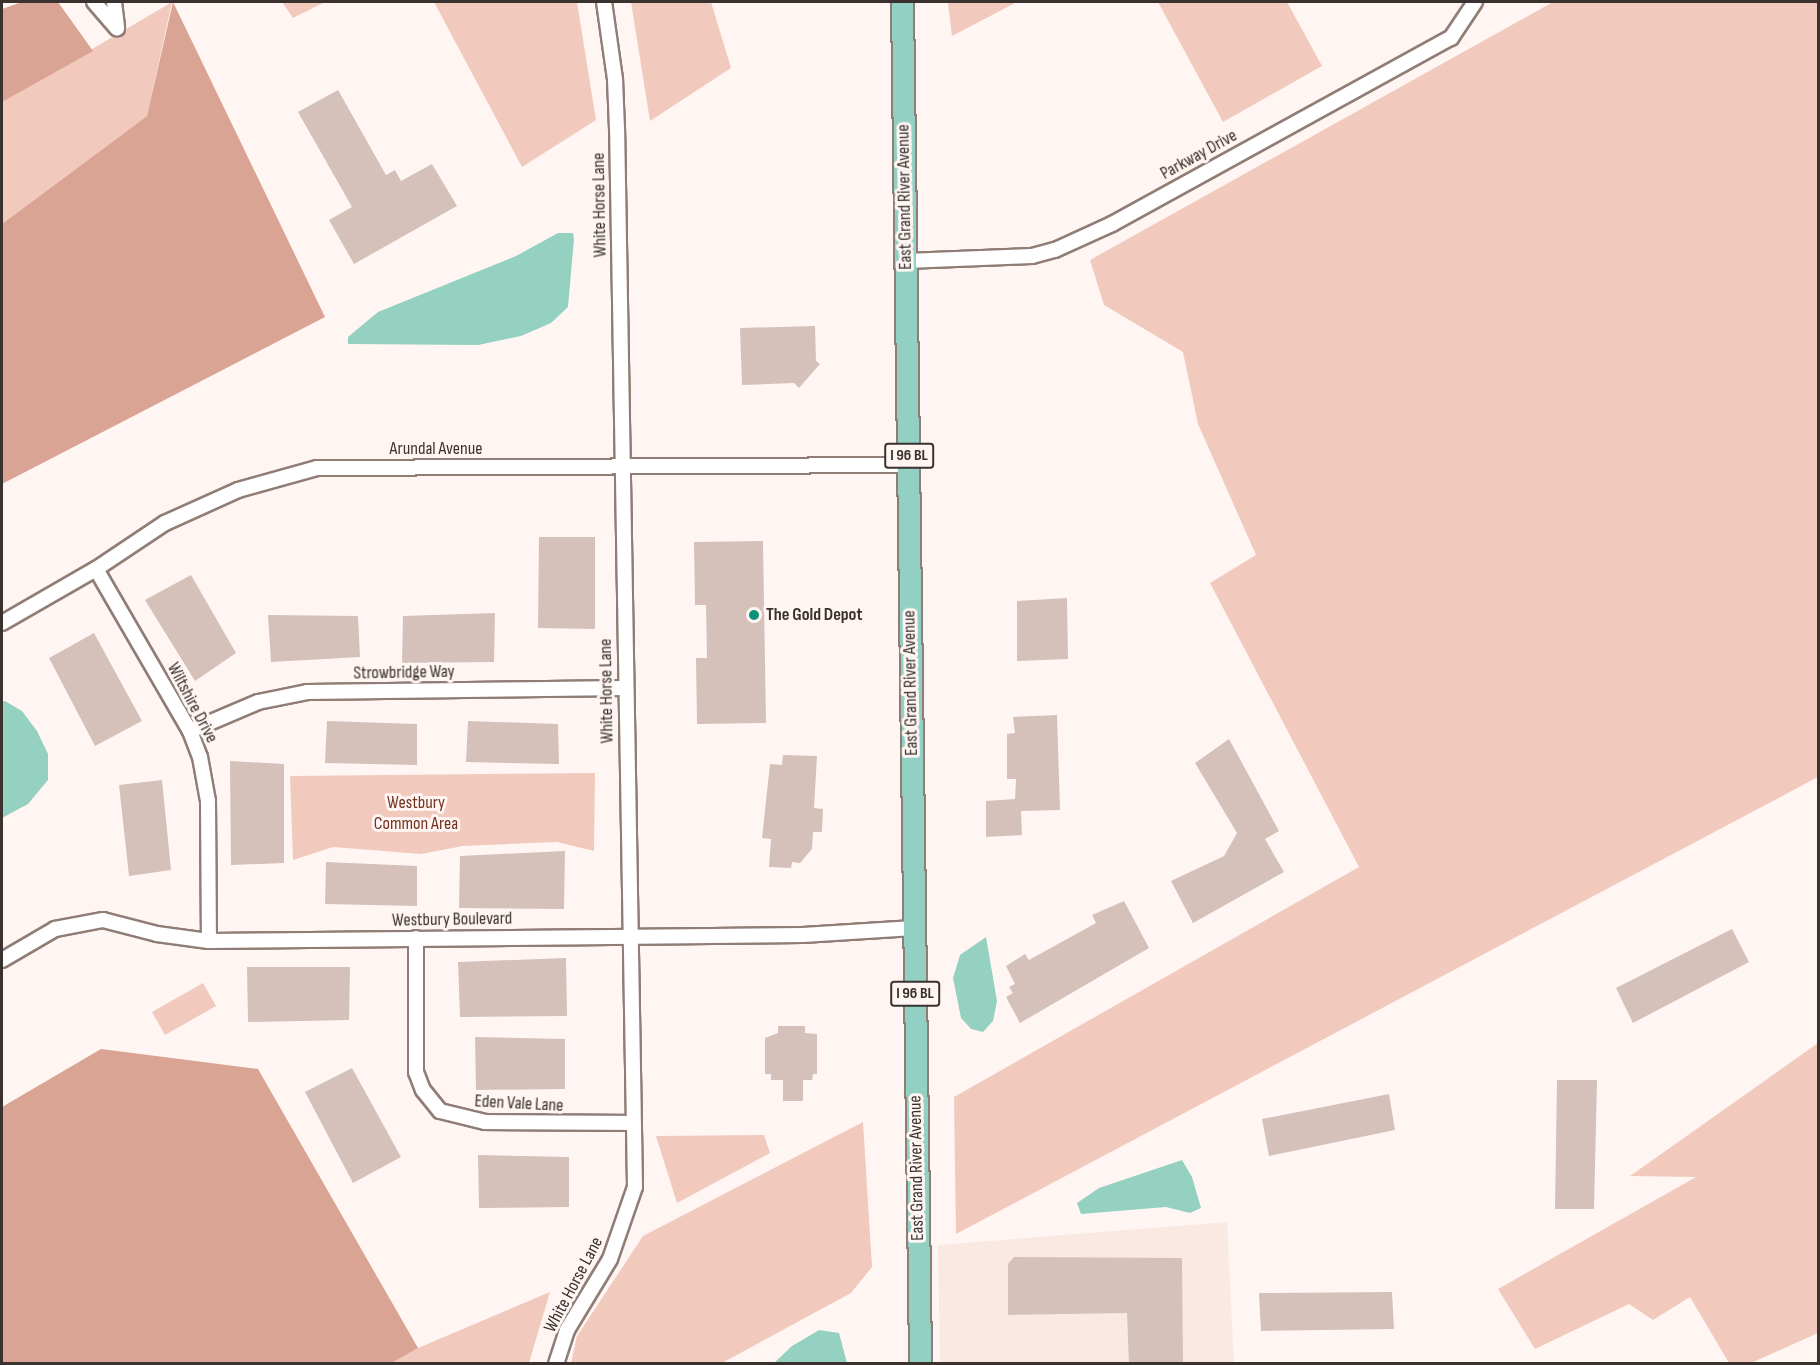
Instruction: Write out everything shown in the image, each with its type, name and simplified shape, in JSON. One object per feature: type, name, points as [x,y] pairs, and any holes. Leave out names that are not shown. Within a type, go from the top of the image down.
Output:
[{"type":"main road","name":"East Grand River Avenue","points":[[902,2],[920,1364]]},
{"type":"street","points":[[94,2],[117,28],[114,2]]},
{"type":"street","name":"White Horse Lane","points":[[556,1364],[567,1330],[610,1259],[625,1223],[635,1187],[616,99],[604,2]]},
{"type":"street","name":"Parkway Drive","points":[[906,261],[1032,256],[1055,250],[1112,224],[1451,38],[1475,2]]},
{"type":"street","name":"Arundal Avenue","points":[[2,623],[96,569],[175,518],[238,490],[317,468],[909,465]]},
{"type":"street","name":"Wiltshire Drive","points":[[96,569],[190,731],[200,758],[208,801],[209,941]]},
{"type":"street","name":"Strowbridge Way","points":[[190,731],[258,702],[307,692],[625,688]]},
{"type":"street","name":"Westbury Boulevard","points":[[2,960],[55,929],[103,920],[157,934],[209,941],[803,935],[914,928]]},
{"type":"street","name":"Eden Vale Lane","points":[[417,938],[416,1071],[423,1090],[440,1111],[485,1122],[633,1123]]},
{"type":"shaded area","points":[[22,2],[58,2],[93,51],[2,102],[2,9]]},
{"type":"shaded area","points":[[173,2],[325,317],[2,484],[2,224],[147,116]]},
{"type":"shaded area","points":[[558,233],[573,233],[574,239],[568,307],[551,323],[521,336],[478,345],[348,344],[348,337],[378,312],[516,256]]},
{"type":"shaded area","points":[[5,701],[22,711],[37,731],[48,754],[48,780],[28,804],[2,818],[2,702]]},
{"type":"shaded area","points":[[986,937],[997,1001],[993,1021],[983,1032],[971,1029],[961,1018],[953,978],[960,955]]},
{"type":"shaded area","points":[[101,1049],[258,1069],[418,1348],[390,1364],[2,1363],[2,1107]]},
{"type":"shaded area","points":[[1182,1160],[1192,1177],[1201,1208],[1190,1213],[1166,1207],[1081,1214],[1077,1203],[1099,1188]]},
{"type":"shaded area","points":[[1227,1222],[1234,1363],[940,1363],[938,1245]]},
{"type":"shaded area","points":[[819,1330],[839,1333],[847,1363],[774,1363],[792,1346]]},
{"type":"green space","points":[[172,2],[147,116],[2,224],[2,102]]},
{"type":"green space","points":[[282,2],[325,2],[293,18]]},
{"type":"green space","points":[[434,2],[577,2],[596,120],[522,167]]},
{"type":"green space","points":[[631,2],[711,2],[731,68],[650,121]]},
{"type":"green space","points":[[948,2],[1017,2],[952,36]]},
{"type":"green space","points":[[1158,2],[1287,2],[1322,66],[1223,122]]},
{"type":"green space","points":[[1553,2],[1818,2],[1818,777],[956,1234],[954,1097],[1359,867],[1210,583],[1256,555],[1198,424],[1183,352],[1104,305],[1090,260]]},
{"type":"green space","name":"Westbury Common Area","points":[[595,773],[594,851],[557,842],[463,846],[421,854],[333,847],[293,860],[290,776]]},
{"type":"green space","points":[[203,983],[216,1006],[165,1035],[152,1012]]},
{"type":"green space","points":[[1818,1043],[1818,1333],[1751,1363],[1729,1363],[1690,1297],[1653,1320],[1629,1304],[1535,1349],[1498,1289],[1696,1177],[1630,1176]]},
{"type":"green space","points":[[863,1122],[872,1267],[851,1293],[722,1363],[571,1363],[577,1336],[643,1236]]},
{"type":"green space","points":[[764,1135],[770,1153],[677,1203],[656,1136]]},
{"type":"green space","points":[[550,1292],[529,1363],[390,1364],[418,1348]]},
{"type":"building","points":[[338,90],[386,175],[395,170],[401,181],[432,164],[457,206],[354,264],[329,220],[352,207],[298,112]]},
{"type":"building","points":[[815,326],[816,361],[820,364],[799,388],[794,383],[742,385],[740,328]]},
{"type":"building","points":[[539,537],[595,537],[595,629],[538,628]]},
{"type":"building","points":[[763,541],[766,723],[697,724],[696,658],[707,658],[706,605],[695,605],[694,542]]},
{"type":"building","points":[[191,575],[236,653],[195,681],[145,600]]},
{"type":"building","points":[[1067,598],[1068,659],[1017,661],[1017,601]]},
{"type":"building","points":[[495,613],[494,662],[402,663],[403,616]]},
{"type":"building","points":[[268,615],[358,616],[360,657],[271,662]]},
{"type":"building","points":[[94,633],[142,721],[95,746],[49,658]]},
{"type":"building","points":[[1057,715],[1060,810],[1021,811],[1022,835],[986,837],[986,801],[1015,799],[1016,779],[1007,779],[1007,734],[1015,733],[1013,717]]},
{"type":"building","points":[[327,721],[417,724],[417,765],[325,763]]},
{"type":"building","points":[[468,721],[558,724],[559,764],[466,762]]},
{"type":"building","points":[[1229,739],[1279,831],[1265,839],[1284,872],[1193,923],[1171,881],[1224,856],[1237,833],[1195,763]]},
{"type":"building","points":[[783,755],[817,756],[814,808],[823,809],[822,832],[813,832],[812,849],[800,863],[792,862],[791,868],[769,867],[771,839],[762,838],[770,764],[782,765]]},
{"type":"building","points":[[230,761],[284,764],[284,863],[231,865]]},
{"type":"building","points":[[162,780],[171,870],[129,876],[119,785]]},
{"type":"building","points":[[565,851],[564,909],[459,908],[460,856]]},
{"type":"building","points":[[326,862],[417,866],[417,906],[325,904]]},
{"type":"building","points":[[1124,901],[1149,948],[1020,1023],[1006,997],[1013,993],[1009,987],[1015,984],[1006,966],[1025,954],[1029,960],[1096,923],[1092,915]]},
{"type":"building","points":[[1732,929],[1749,962],[1633,1023],[1616,988]]},
{"type":"building","points":[[566,958],[567,1016],[460,1017],[458,962]]},
{"type":"building","points":[[247,967],[350,967],[349,1020],[248,1022]]},
{"type":"building","points":[[778,1026],[805,1026],[805,1033],[817,1034],[817,1074],[813,1074],[812,1080],[803,1080],[803,1101],[783,1101],[783,1080],[771,1080],[771,1074],[765,1074],[765,1038],[778,1033]]},
{"type":"building","points":[[475,1037],[565,1039],[565,1089],[476,1090]]},
{"type":"building","points":[[352,1068],[401,1157],[353,1183],[305,1092]]},
{"type":"building","points":[[1557,1080],[1597,1080],[1594,1209],[1555,1209]]},
{"type":"building","points":[[1389,1094],[1395,1130],[1269,1156],[1262,1119]]},
{"type":"building","points":[[478,1155],[569,1157],[569,1207],[479,1208]]},
{"type":"building","points":[[1014,1257],[1182,1258],[1183,1364],[1129,1364],[1127,1313],[1008,1315],[1008,1264]]},
{"type":"building","points":[[1392,1292],[1394,1329],[1261,1331],[1259,1293]]},
{"type":"place","name":"The Gold Depot","points":[[754,615]]}]
